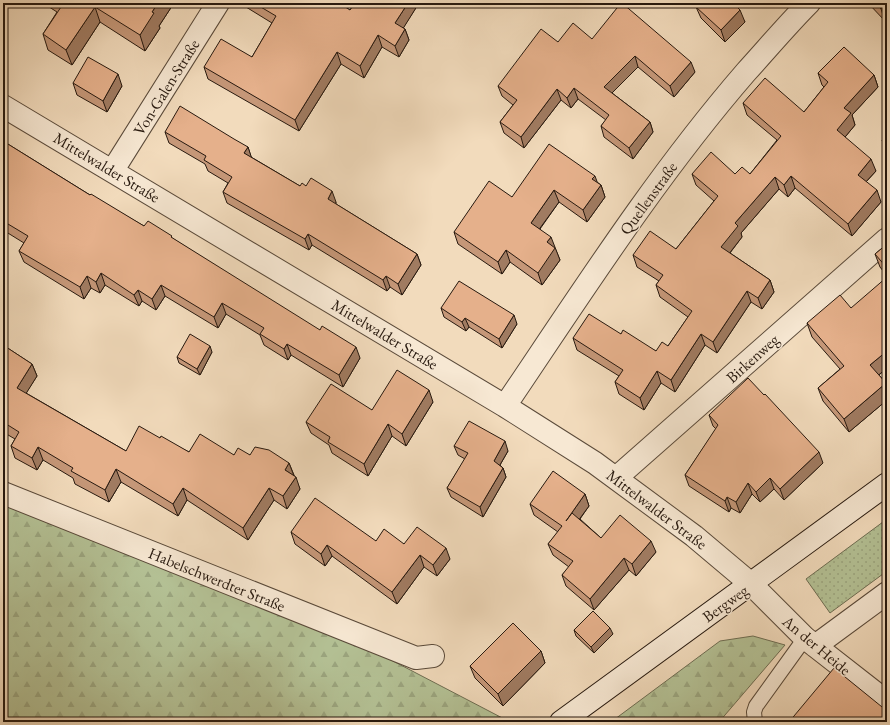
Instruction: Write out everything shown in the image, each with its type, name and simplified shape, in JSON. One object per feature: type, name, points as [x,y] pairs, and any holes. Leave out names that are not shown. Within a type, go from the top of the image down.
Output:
[{"type":"street","name":"Von-Galen-Straße","points":[[113,170],[218,3]]},
{"type":"street","name":"Quellenstraße","points":[[505,406],[640,208],[705,120],[792,20],[809,3]]},
{"type":"street","name":"Mittelwalder Straße","points":[[3,106],[113,170],[505,406],[616,478],[694,536],[751,584]]},
{"type":"street","name":"Birkenweg","points":[[616,478],[887,238]]},
{"type":"street","name":"Bergweg","points":[[561,722],[887,484]]},
{"type":"street","name":"Habelschwerdter Straße","points":[[3,493],[416,658],[433,656]]},
{"type":"street","name":"An der Heide","points":[[751,584],[810,642],[887,702]]},
{"type":"street","points":[[810,642],[887,593]]},
{"type":"lane","points":[[755,722],[754,712],[756,706],[810,642]]},
{"type":"green space","points":[[3,502],[370,649],[510,722],[3,722]]},
{"type":"green space","points":[[887,519],[887,571],[830,613],[806,579]]},
{"type":"green space","points":[[753,636],[785,645],[719,722],[611,722],[720,641]]},
{"type":"building","points":[[61,3],[158,3],[152,12],[154,13],[140,35],[95,7],[66,50],[43,34],[63,4]]},
{"type":"building","points":[[254,3],[339,3],[350,10],[355,3],[408,3],[395,23],[405,29],[395,46],[378,35],[360,66],[337,52],[295,120],[204,67],[221,39],[252,57],[276,16]]},
{"type":"building","points":[[621,3],[691,62],[670,86],[635,56],[604,87],[650,122],[629,148],[601,126],[609,115],[574,88],[567,98],[557,89],[521,137],[500,122],[517,100],[498,86],[541,29],[558,42],[573,23],[592,39]]},
{"type":"building","points":[[700,3],[733,3],[740,10],[721,30],[696,7]]},
{"type":"building","points":[[875,3],[887,3],[887,4],[881,9]]},
{"type":"building","points":[[844,47],[874,75],[844,108],[851,113],[837,130],[871,159],[858,175],[877,190],[848,224],[791,176],[784,185],[775,177],[735,223],[738,226],[721,247],[770,280],[758,298],[747,291],[713,342],[701,334],[671,380],[657,371],[640,398],[615,382],[623,370],[573,338],[589,314],[621,334],[623,330],[656,351],[662,342],[668,346],[692,311],[656,285],[663,275],[633,255],[650,231],[676,249],[718,196],[692,174],[711,152],[735,174],[742,167],[750,174],[781,136],[743,103],[765,78],[804,112],[828,82],[818,73]]},
{"type":"building","points":[[88,57],[118,74],[103,101],[73,83]]},
{"type":"building","points":[[180,106],[248,147],[244,153],[300,186],[302,183],[306,186],[311,178],[332,191],[328,199],[417,254],[398,284],[386,276],[383,280],[308,234],[305,239],[223,192],[232,177],[204,160],[206,156],[165,132]]},
{"type":"building","points":[[887,135],[887,145],[882,140]]},
{"type":"building","points":[[3,141],[90,195],[91,194],[144,226],[148,221],[172,236],[171,237],[320,330],[322,326],[356,347],[339,375],[287,344],[284,349],[260,334],[264,328],[222,303],[214,317],[161,285],[152,299],[138,290],[134,295],[101,273],[96,282],[87,276],[80,287],[19,251],[28,236],[3,221]]},
{"type":"building","points":[[549,144],[595,176],[592,179],[601,185],[583,210],[554,190],[531,223],[551,237],[547,242],[555,248],[538,273],[506,250],[498,262],[454,232],[489,181],[512,197]]},
{"type":"building","points":[[887,244],[887,268],[875,254]]},
{"type":"building","points":[[887,277],[887,302],[883,306],[887,311],[887,351],[870,365],[886,383],[844,419],[818,388],[844,366],[807,323],[840,295],[851,308]]},
{"type":"building","points":[[459,281],[514,315],[499,339],[465,318],[462,322],[441,308]]},
{"type":"building","points":[[190,334],[210,346],[197,369],[177,357]]},
{"type":"building","points":[[3,345],[32,364],[17,388],[126,451],[139,426],[160,438],[161,436],[189,452],[200,434],[234,455],[238,448],[250,455],[255,447],[269,450],[289,463],[285,470],[296,477],[283,496],[269,488],[243,528],[183,488],[173,504],[116,469],[105,490],[71,471],[73,468],[38,447],[32,458],[11,446],[19,432],[3,422]]},
{"type":"building","points":[[397,370],[429,390],[402,434],[388,424],[364,464],[328,442],[330,437],[306,422],[331,384],[372,410]]},
{"type":"building","points":[[748,378],[819,452],[780,489],[770,478],[756,492],[748,483],[736,502],[727,497],[725,501],[685,475],[718,425],[709,415]]},
{"type":"building","points":[[469,421],[505,441],[494,461],[503,468],[480,507],[447,488],[468,453],[454,446]]},
{"type":"building","points":[[553,471],[585,494],[566,521],[572,513],[601,538],[620,515],[651,541],[632,564],[624,558],[590,599],[562,575],[573,561],[548,544],[562,526],[530,504]]},
{"type":"building","points":[[315,498],[376,541],[384,529],[404,544],[417,527],[446,548],[433,565],[420,555],[392,592],[327,545],[321,554],[291,532]]},
{"type":"building","points":[[593,611],[610,628],[591,647],[574,630]]},
{"type":"building","points":[[887,614],[887,622],[883,616]]},
{"type":"building","points":[[513,623],[541,651],[498,694],[470,666]]},
{"type":"building","points":[[834,668],[887,711],[887,722],[789,722]]}]
